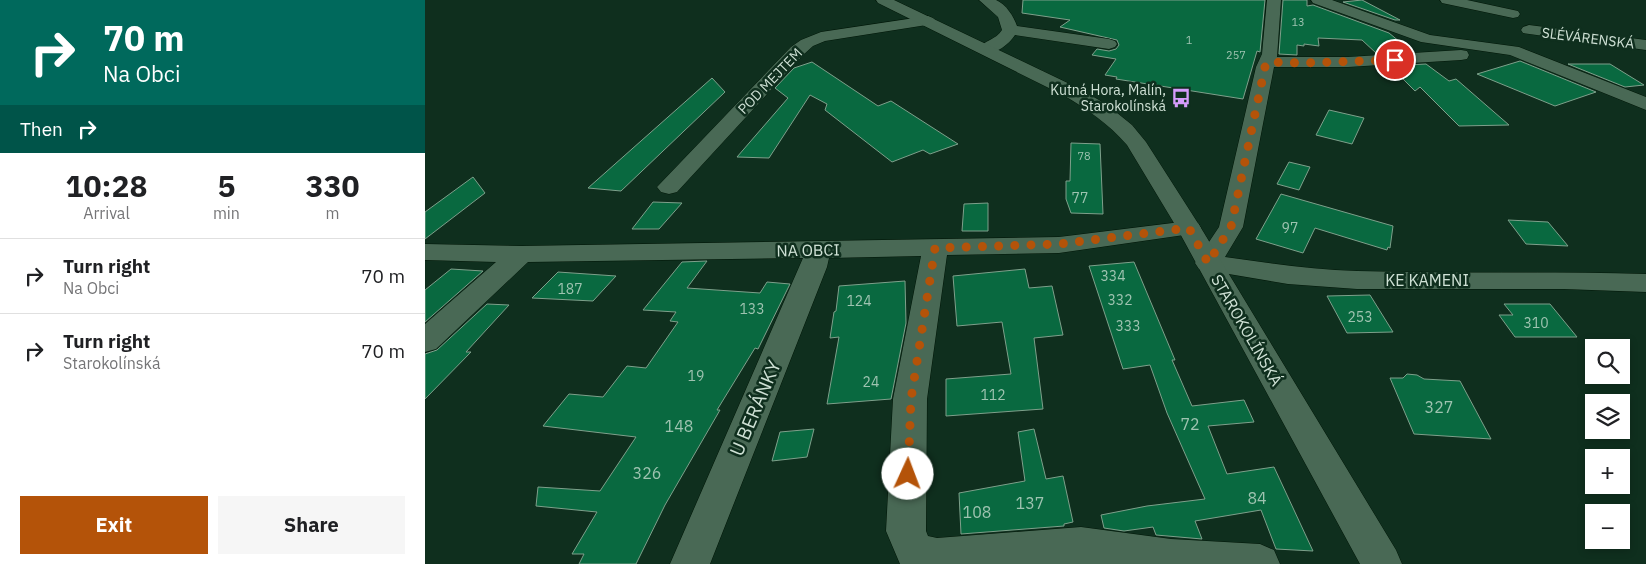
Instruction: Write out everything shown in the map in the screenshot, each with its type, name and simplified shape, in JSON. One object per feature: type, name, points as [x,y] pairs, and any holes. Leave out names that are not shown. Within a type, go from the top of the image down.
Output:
[{"type":"street","points":[[986,0],[997,6],[1004,13],[1010,30]]},
{"type":"street","points":[[1208,263],[1231,227],[1265,67],[1268,62],[1274,0]]},
{"type":"street","points":[[1318,0],[1427,39],[1513,51],[1646,104]]},
{"type":"street","points":[[1447,0],[1513,14]]},
{"type":"street","points":[[1268,62],[1366,61],[1513,51],[1529,30],[1513,14],[1504,0]]},
{"type":"street","name":"STAROKOLÍNSKÁ","points":[[891,2],[927,21],[992,47],[1080,98],[1125,128],[1136,142],[1189,228],[1382,564]]},
{"type":"street","name":"POD MEJTEM","points":[[669,186],[797,51],[807,43],[821,37],[927,21]]},
{"type":"street","points":[[1010,30],[1109,44]]},
{"type":"street","points":[[992,47],[1004,40],[1010,30]]},
{"type":"street","name":"SLÉVÁRENSKÁ","points":[[1529,30],[1646,45]]},
{"type":"street","points":[[992,47],[1049,35]]},
{"type":"street","name":"NA OBCI","points":[[425,252],[521,254],[935,248],[1059,244],[1189,228]]},
{"type":"street","points":[[935,248],[911,399],[906,531],[915,553],[937,558],[1081,546],[1171,559],[1260,564]]},
{"type":"street","name":"U BERÁNKY","points":[[690,564],[810,276],[819,250]]},
{"type":"street","points":[[425,341],[521,254]]},
{"type":"street","name":"KE KAMENI","points":[[1208,263],[1288,274],[1357,280],[1563,280],[1646,283]]},
{"type":"building","points":[[1023,0],[1265,0],[1260,52],[1257,51],[1243,99],[1116,79],[1117,77],[1105,75],[1116,59],[1092,55],[1097,49],[1109,51],[1116,49],[1119,45],[1117,40],[1060,27],[1070,20],[1022,13]]},
{"type":"building","points":[[1283,0],[1307,0],[1307,6],[1313,5],[1389,33],[1411,51],[1376,53],[1362,40],[1318,38],[1319,46],[1297,45],[1297,55],[1279,54]]},
{"type":"building","points":[[1362,0],[1400,20],[1395,20],[1343,2]]},
{"type":"building","points":[[1520,61],[1596,92],[1555,106],[1477,74]]},
{"type":"building","points":[[812,62],[878,106],[891,101],[958,144],[930,154],[923,150],[892,162],[825,110],[827,104],[810,95],[769,158],[737,157],[788,98],[775,88],[794,68]]},
{"type":"building","points":[[1426,64],[1449,81],[1456,79],[1509,125],[1459,126],[1420,87],[1415,91],[1390,66]]},
{"type":"building","points":[[1568,64],[1610,64],[1644,85],[1625,87]]},
{"type":"building","points":[[712,78],[725,92],[621,191],[588,188]]},
{"type":"building","points":[[1329,110],[1364,118],[1352,144],[1316,135]]},
{"type":"building","points":[[1071,143],[1100,144],[1103,214],[1071,213],[1066,199],[1066,181],[1070,181]]},
{"type":"building","points":[[1289,162],[1310,167],[1299,190],[1277,184]]},
{"type":"building","points":[[473,177],[485,193],[425,239],[425,212]]},
{"type":"building","points":[[1281,194],[1393,226],[1390,248],[1388,247],[1387,250],[1315,228],[1303,253],[1256,239]]},
{"type":"building","points":[[653,202],[682,203],[659,229],[632,229]]},
{"type":"building","points":[[988,203],[988,231],[962,231],[964,204]]},
{"type":"building","points":[[1508,220],[1548,222],[1568,246],[1526,244]]},
{"type":"building","points":[[707,261],[687,288],[760,293],[767,282],[790,284],[758,349],[755,348],[717,410],[720,410],[665,505],[636,564],[579,564],[584,554],[572,554],[597,512],[536,506],[538,487],[600,491],[636,437],[543,426],[569,394],[603,397],[627,366],[646,368],[678,322],[670,321],[676,312],[643,310],[682,262]]},
{"type":"building","points":[[1134,262],[1192,406],[1244,400],[1254,422],[1208,426],[1227,474],[1274,467],[1313,551],[1276,549],[1261,510],[1195,521],[1202,539],[1156,535],[1153,527],[1124,531],[1104,528],[1101,515],[1147,506],[1205,499],[1167,413],[1150,365],[1123,369],[1089,266]]},
{"type":"building","points":[[451,269],[483,271],[425,322],[425,290]]},
{"type":"building","points":[[1025,269],[1029,288],[1052,286],[1063,335],[1034,338],[1043,409],[946,416],[946,379],[1011,374],[1002,322],[957,326],[953,276]]},
{"type":"building","points":[[558,272],[616,276],[593,301],[532,298]]},
{"type":"building","points":[[905,281],[906,323],[891,399],[827,404],[839,337],[830,338],[839,286]]},
{"type":"building","points":[[1370,295],[1393,332],[1347,333],[1327,296]]},
{"type":"building","points":[[487,304],[509,305],[466,352],[471,352],[425,399],[425,354],[437,350]]},
{"type":"building","points":[[1504,304],[1550,304],[1577,337],[1515,337],[1499,315],[1513,315]]},
{"type":"building","points":[[1407,374],[1417,375],[1424,379],[1460,381],[1491,439],[1414,434],[1390,378],[1403,378]]},
{"type":"building","points":[[814,429],[807,457],[772,461],[780,432]]},
{"type":"building","points":[[1034,429],[1046,479],[1063,476],[1073,522],[1064,524],[1064,526],[961,534],[959,493],[1025,481],[1018,432]]},
{"type":"place","name":"Kutná Hora, Malín, Starokolínská","points":[[1181,98]]},
{"type":"route","points":[[908,474],[911,399],[935,248],[1059,244],[1189,228],[1208,263],[1231,227],[1265,67],[1268,62],[1301,63],[1395,60]]}]
